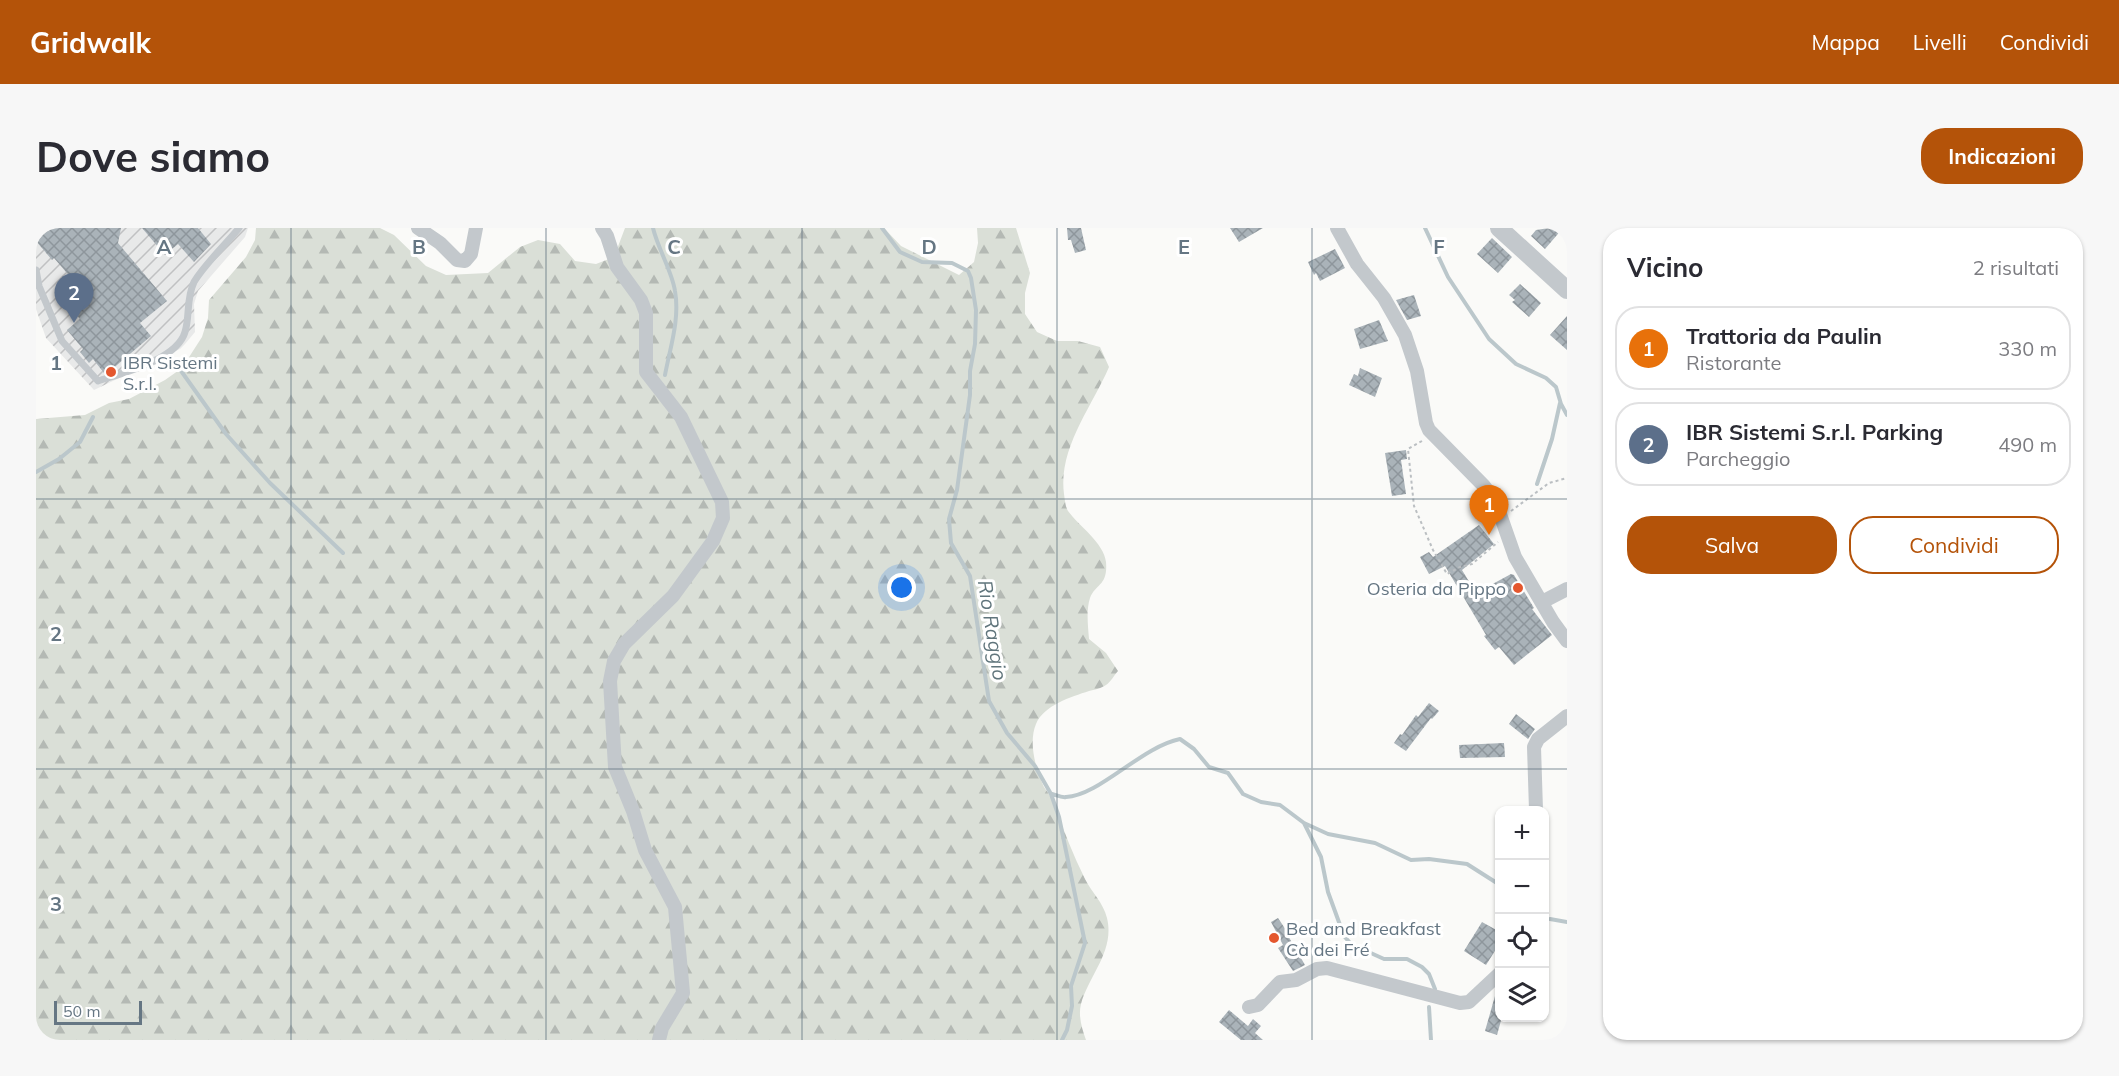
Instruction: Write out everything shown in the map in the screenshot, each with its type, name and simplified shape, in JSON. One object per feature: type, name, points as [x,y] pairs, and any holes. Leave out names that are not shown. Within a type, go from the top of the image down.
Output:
[{"type":"street","points":[[418,228],[461,261],[465,261],[471,254],[476,228]]},
{"type":"street","points":[[602,228],[617,267],[641,300],[646,313],[646,372],[681,417],[724,510],[713,541],[673,596],[624,645],[614,661],[610,681],[615,766],[633,811],[645,850],[675,907],[683,993],[665,1022],[659,1040]]},
{"type":"street","points":[[1337,228],[1357,264],[1384,298],[1405,335],[1418,371],[1426,423],[1432,434],[1495,500],[1516,565],[1567,641]]},
{"type":"street","points":[[1499,228],[1567,290]]},
{"type":"street","points":[[1542,602],[1567,589]]},
{"type":"street","points":[[1536,806],[1534,747],[1538,739],[1567,716]]},
{"type":"street","points":[[1249,1007],[1258,1005],[1280,982],[1296,980],[1317,969],[1327,968],[1460,1002],[1469,1002],[1495,978]]},
{"type":"lane","points":[[36,270],[39,286],[62,341],[98,381],[144,366],[170,352],[184,334],[188,298],[195,281],[239,228]]},
{"type":"path","points":[[1432,434],[1408,449],[1412,500],[1428,540],[1447,574],[1472,564],[1507,535]]},
{"type":"path","points":[[1500,516],[1550,483],[1567,478]]},
{"type":"shaded area","points":[[36,228],[248,228],[245,237],[198,291],[194,304],[195,332],[185,344],[180,349],[94,390],[46,338],[36,309]]},
{"type":"green space","points":[[256,228],[380,228],[394,235],[426,266],[446,275],[488,273],[520,247],[538,240],[560,244],[575,261],[596,264],[614,257],[625,228],[884,228],[901,246],[959,275],[974,262],[978,243],[977,228],[1016,228],[1030,273],[1025,293],[1025,314],[1037,332],[1057,341],[1078,341],[1100,347],[1109,367],[1071,444],[1066,460],[1064,494],[1068,511],[1096,541],[1104,555],[1105,576],[1092,593],[1089,603],[1089,639],[1106,653],[1118,671],[1104,686],[1066,699],[1045,712],[1036,724],[1033,739],[1034,756],[1041,780],[1053,801],[1081,870],[1107,918],[1109,930],[1104,952],[1080,1009],[1086,1040],[36,1040],[36,419],[85,415],[109,403],[129,399],[182,368],[202,337],[208,318],[209,300],[246,257],[255,240]]},
{"type":"building","points":[[36,228],[121,228],[118,243],[167,301],[140,323],[151,336],[110,371],[104,373],[93,359],[89,363],[80,352],[83,349],[67,330],[80,319],[57,292],[72,279],[36,241]]},
{"type":"building","points":[[142,228],[198,228],[211,244],[194,262],[178,244],[165,255]]},
{"type":"building","points":[[1067,228],[1081,228],[1086,250],[1075,253],[1071,240],[1068,240]]},
{"type":"building","points":[[1230,228],[1263,228],[1239,242]]},
{"type":"building","points":[[1563,228],[1545,249],[1531,236],[1536,230]]},
{"type":"building","points":[[1492,238],[1512,257],[1498,273],[1477,254]]},
{"type":"building","points":[[1335,249],[1345,268],[1320,281],[1316,273],[1314,275],[1308,262]]},
{"type":"building","points":[[1520,284],[1541,303],[1529,317],[1512,302],[1515,300],[1509,295]]},
{"type":"building","points":[[1414,295],[1421,316],[1407,320],[1396,300]]},
{"type":"building","points":[[1567,316],[1567,350],[1550,335]]},
{"type":"building","points":[[1379,320],[1388,341],[1360,349],[1354,329]]},
{"type":"building","points":[[1360,368],[1382,378],[1375,397],[1349,385],[1354,374],[1358,376]]},
{"type":"building","points":[[1406,450],[1407,459],[1401,460],[1406,494],[1392,496],[1385,453]]},
{"type":"building","points":[[1479,525],[1494,544],[1462,570],[1476,593],[1511,574],[1514,575],[1534,608],[1532,609],[1552,635],[1514,665],[1499,647],[1495,650],[1484,636],[1486,635],[1445,566],[1429,574],[1420,557],[1429,552],[1433,557]]},
{"type":"building","points":[[1429,703],[1439,711],[1406,751],[1394,743],[1416,715],[1418,717]]},
{"type":"building","points":[[1516,714],[1535,729],[1528,739],[1509,724]]},
{"type":"building","points":[[1504,743],[1505,757],[1460,758],[1459,745]]},
{"type":"building","points":[[1278,918],[1305,965],[1293,971],[1278,948],[1283,945],[1271,922]]},
{"type":"building","points":[[1482,922],[1495,929],[1495,951],[1486,965],[1464,951]]},
{"type":"building","points":[[1495,996],[1495,1022],[1501,1022],[1497,1035],[1485,1031]]},
{"type":"building","points":[[1229,1010],[1248,1026],[1253,1019],[1261,1026],[1255,1033],[1263,1040],[1241,1040],[1219,1022]]},
{"type":"waterway","points":[[653,228],[671,276],[676,302],[674,333],[665,375]]},
{"type":"waterway","name":"Rio Raggio","points":[[882,228],[900,252],[922,262],[952,263],[968,271],[971,278],[976,310],[975,344],[957,490],[949,519],[951,543],[970,576],[989,701],[1007,733],[1035,766],[1051,794],[1059,817],[1085,943],[1071,986],[1072,1006],[1067,1030],[1062,1040]]},
{"type":"waterway","points":[[1425,228],[1448,277],[1489,339],[1516,364],[1546,378],[1556,387],[1567,415]]},
{"type":"waterway","points":[[174,361],[226,434],[270,483],[343,553]]},
{"type":"waterway","points":[[1537,484],[1552,439],[1560,403]]},
{"type":"waterway","points":[[36,472],[59,459],[80,442],[93,417]]},
{"type":"waterway","points":[[1052,794],[1061,797],[1079,795],[1150,751],[1180,739],[1194,749],[1209,767],[1228,773],[1243,794],[1261,802],[1280,805],[1304,823],[1328,834],[1375,843],[1411,860],[1429,859],[1467,864],[1495,882]]},
{"type":"waterway","points":[[1304,823],[1321,857],[1328,892],[1344,936],[1351,944],[1384,959],[1407,959],[1422,967],[1429,974],[1435,989]]},
{"type":"waterway","points":[[1550,919],[1567,922]]},
{"type":"waterway","points":[[1429,1007],[1431,1040]]},
{"type":"place","name":"IBR Sistemi S.r.l. Parking","points":[[74,323]]},
{"type":"place","name":"IBR Sistemi S.r.l.","points":[[111,372]]},
{"type":"place","name":"Trattoria da Paulin","points":[[1489,535]]},
{"type":"place","name":"Osteria da Pippo","points":[[1518,588]]},
{"type":"place","name":"Bed and Breakfast Cà dei Fré","points":[[1274,938]]}]
